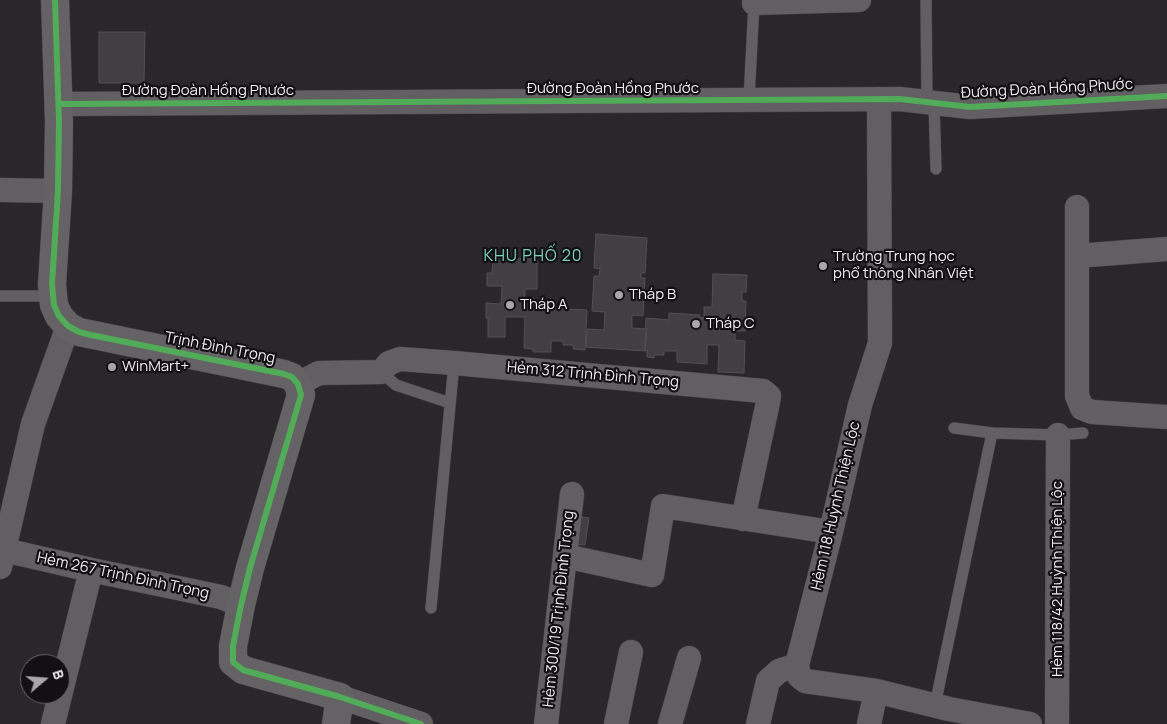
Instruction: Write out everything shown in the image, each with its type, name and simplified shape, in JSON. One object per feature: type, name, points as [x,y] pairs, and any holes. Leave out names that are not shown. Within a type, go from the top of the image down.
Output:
[{"type":"street","points":[[2,558],[33,424],[68,326],[59,316],[52,296],[58,191],[59,104],[55,0]]},
{"type":"street","points":[[754,3],[859,0]]},
{"type":"street","name":"Đường Đoàn Hồng Phước","points":[[59,104],[900,99],[970,107],[1167,96]]},
{"type":"street","name":"Hẻm 118 Huỳnh Thiện Lộc","points":[[798,665],[860,405],[880,343],[878,99]]},
{"type":"street","points":[[0,190],[58,191]]},
{"type":"street","points":[[1077,207],[1077,396],[1082,408],[1092,412],[1167,417]]},
{"type":"street","points":[[1077,256],[1167,249]]},
{"type":"street","name":"Trịnh Đình Trọng","points":[[68,326],[91,336],[284,374],[292,377],[298,384]]},
{"type":"street","name":"Hẻm 312 Trịnh Đình Trọng","points":[[381,372],[389,363],[400,359],[454,362],[762,391],[768,396],[768,402],[743,518]]},
{"type":"street","points":[[381,372],[319,373],[298,384],[301,396],[250,568],[233,646],[233,662],[243,670],[340,697],[421,724]]},
{"type":"street","name":"Hẻm 118/42 Huỳnh Thiện Lộc","points":[[1057,724],[1058,434]]},
{"type":"street","name":"Hẻm 300/19 Trịnh Đình Trọng","points":[[546,724],[572,494]]},
{"type":"street","points":[[565,556],[652,575],[664,506],[831,532]]},
{"type":"street","name":"Hẻm 267 Trịnh Đình Trọng","points":[[2,558],[91,570],[221,597],[241,605]]},
{"type":"street","points":[[53,724],[91,570]]},
{"type":"street","points":[[616,724],[631,652]]},
{"type":"street","points":[[670,724],[689,658]]},
{"type":"street","points":[[758,724],[768,681],[779,671],[798,665],[799,676],[805,681],[876,691],[935,705],[960,718],[1030,724]]},
{"type":"street","points":[[869,724],[876,691]]},
{"type":"street","points":[[336,724],[340,697]]},
{"type":"lane","points":[[926,0],[930,103],[936,169]]},
{"type":"lane","points":[[750,100],[754,3]]},
{"type":"lane","points":[[0,296],[52,296]]},
{"type":"lane","points":[[430,608],[454,362]]},
{"type":"lane","points":[[381,372],[396,385],[450,403]]},
{"type":"lane","points":[[954,428],[992,433],[1083,433]]},
{"type":"lane","points":[[935,705],[992,433]]},
{"type":"building","points":[[99,32],[145,32],[144,83],[99,83]]},
{"type":"building","name":"Tháp B","points":[[596,234],[647,238],[645,273],[641,273],[641,278],[645,278],[643,316],[632,315],[632,328],[647,329],[645,351],[586,347],[587,329],[604,330],[605,312],[592,311],[594,276],[599,276],[600,269],[594,268]]},
{"type":"building","name":"Tháp A","points":[[493,258],[537,259],[537,289],[525,289],[525,298],[534,298],[534,306],[567,306],[567,309],[587,310],[585,350],[573,349],[573,345],[563,345],[563,341],[551,341],[551,352],[533,352],[533,349],[524,348],[525,317],[505,317],[505,337],[488,337],[486,303],[501,304],[502,286],[487,286],[487,273],[492,273]]},
{"type":"building","name":"Tháp C","points":[[713,274],[747,275],[746,292],[742,292],[742,301],[746,301],[745,331],[735,331],[735,340],[745,341],[744,373],[718,372],[719,345],[707,345],[707,364],[677,362],[677,351],[664,351],[664,355],[654,355],[654,358],[647,357],[647,350],[645,351],[646,318],[669,320],[669,313],[700,315],[699,317],[704,318],[704,307],[712,307]]},
{"type":"building","points":[[578,516],[589,518],[585,545],[574,544]]},
{"type":"cycle path","points":[[55,0],[59,121],[58,191],[52,284],[54,305],[59,316],[68,326],[79,332],[284,374],[292,377],[298,384],[301,395],[250,568],[233,646],[233,662],[243,670],[340,697],[421,724]]},
{"type":"cycle path","points":[[59,104],[900,99],[970,107],[1167,96]]},
{"type":"place","name":"Trường Trung học phổ thông Nhân Việt","points":[[823,266]]},
{"type":"place","name":"Tháp B","points":[[619,295]]},
{"type":"place","name":"Tháp A","points":[[510,305]]},
{"type":"place","name":"Tháp C","points":[[696,324]]},
{"type":"place","name":"WinMart+","points":[[112,367]]},
{"type":"district","name":"KHU PHỐ 20","points":[[533,257]]}]
